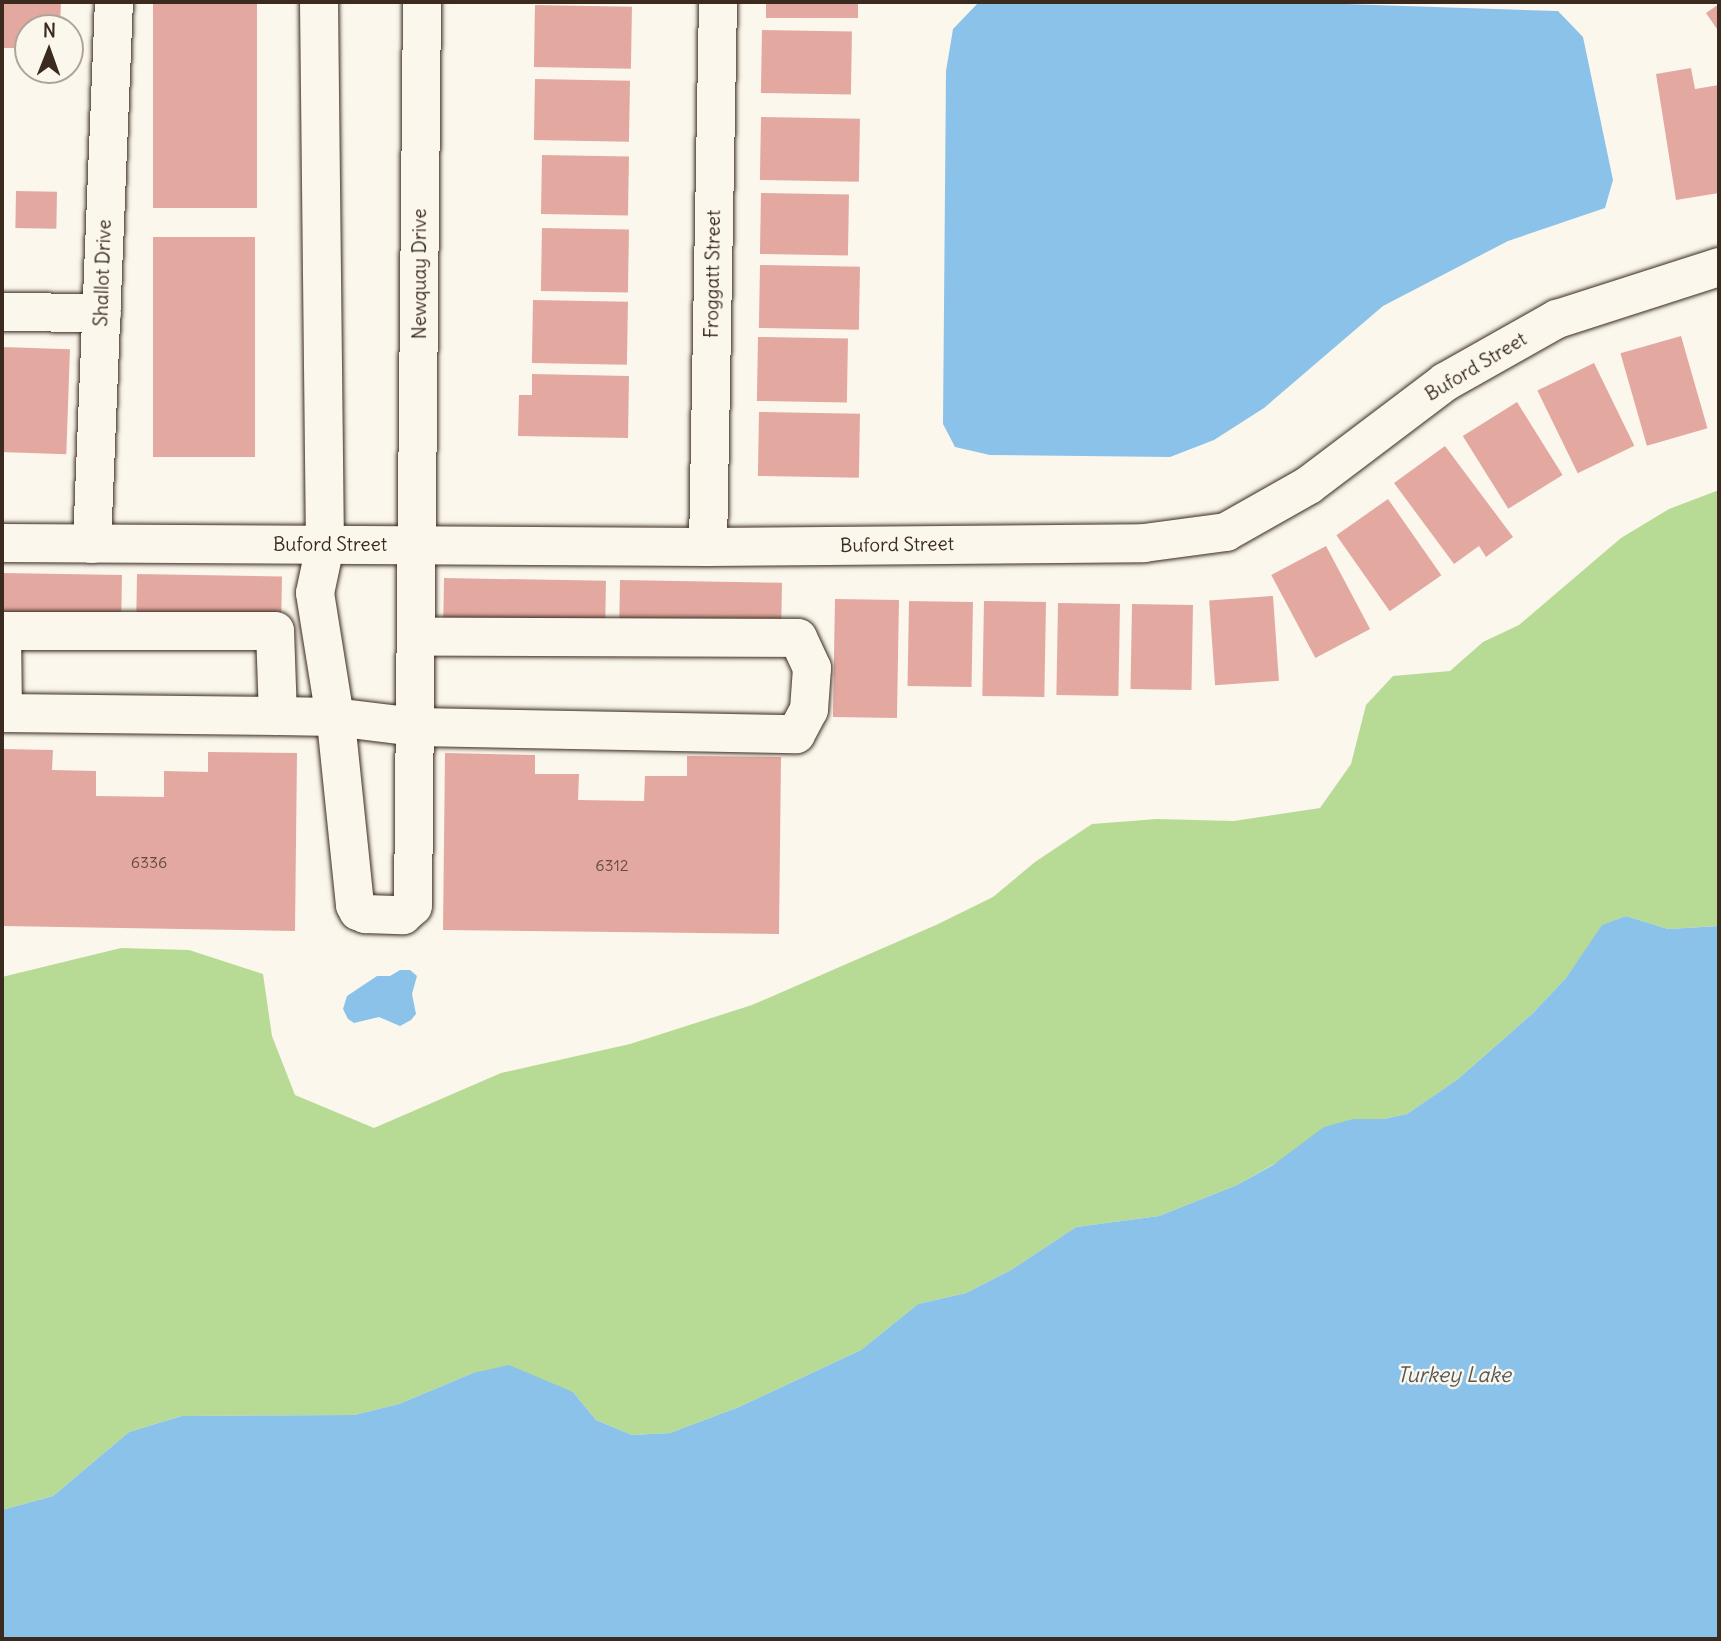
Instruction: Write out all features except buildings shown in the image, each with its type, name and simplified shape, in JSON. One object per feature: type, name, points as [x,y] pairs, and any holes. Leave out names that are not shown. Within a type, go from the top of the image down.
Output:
[{"type":"street","name":"Shallot Drive","points":[[92,544],[114,2]]},
{"type":"street","points":[[319,2],[325,546]]},
{"type":"street","name":"Newquay Drive","points":[[325,546],[315,593],[334,717],[355,905],[358,911],[365,914],[403,915],[413,906],[422,2]]},
{"type":"street","name":"Froggatt Street","points":[[708,547],[718,2]]},
{"type":"street","name":"Buford Street","points":[[2,543],[708,547],[1144,543],[1226,532],[1309,485],[1445,382],[1556,318],[1719,267]]},
{"type":"street","points":[[2,312],[102,313]]},
{"type":"street","points":[[278,716],[275,631],[2,631],[4,713],[334,717],[416,727],[796,733],[809,709],[813,668],[798,638],[417,637]]},
{"type":"green space","points":[[1719,490],[1719,926],[1668,929],[1626,916],[1603,925],[1566,978],[1533,1013],[1458,1079],[1407,1114],[1383,1119],[1353,1119],[1237,1185],[1159,1216],[1076,1227],[1011,1270],[966,1293],[918,1304],[861,1350],[739,1407],[670,1433],[632,1435],[596,1420],[573,1392],[473,1373],[399,1404],[354,1415],[182,1416],[129,1432],[53,1496],[2,1510],[2,977],[121,948],[189,950],[263,974],[272,1036],[295,1095],[374,1128],[501,1073],[630,1044],[752,1005],[936,925],[993,897],[1035,862],[1092,824],[1157,819],[1234,821],[1320,808],[1351,764],[1366,705],[1393,676],[1450,671],[1483,642],[1519,625],[1621,538],[1669,509]]},
{"type":"water","points":[[979,2],[1284,2],[1558,11],[1583,37],[1613,180],[1605,208],[1508,241],[1383,306],[1264,408],[1214,440],[1170,457],[990,455],[955,447],[943,424],[946,71],[953,29]]},
{"type":"water","name":"Turkey Lake","points":[[1626,916],[1668,929],[1719,926],[1719,1639],[2,1639],[2,1510],[53,1496],[129,1432],[182,1416],[354,1415],[399,1404],[473,1373],[509,1365],[573,1392],[596,1420],[632,1435],[670,1433],[739,1407],[861,1350],[918,1304],[966,1293],[1011,1270],[1076,1227],[1159,1216],[1237,1185],[1273,1165],[1324,1127],[1353,1119],[1383,1119],[1407,1114],[1458,1079],[1533,1013],[1566,978],[1602,925]]},
{"type":"water","points":[[400,970],[410,970],[417,976],[412,994],[416,1014],[411,1020],[400,1026],[379,1017],[354,1023],[348,1019],[343,1009],[347,996],[377,976],[390,976]]}]
